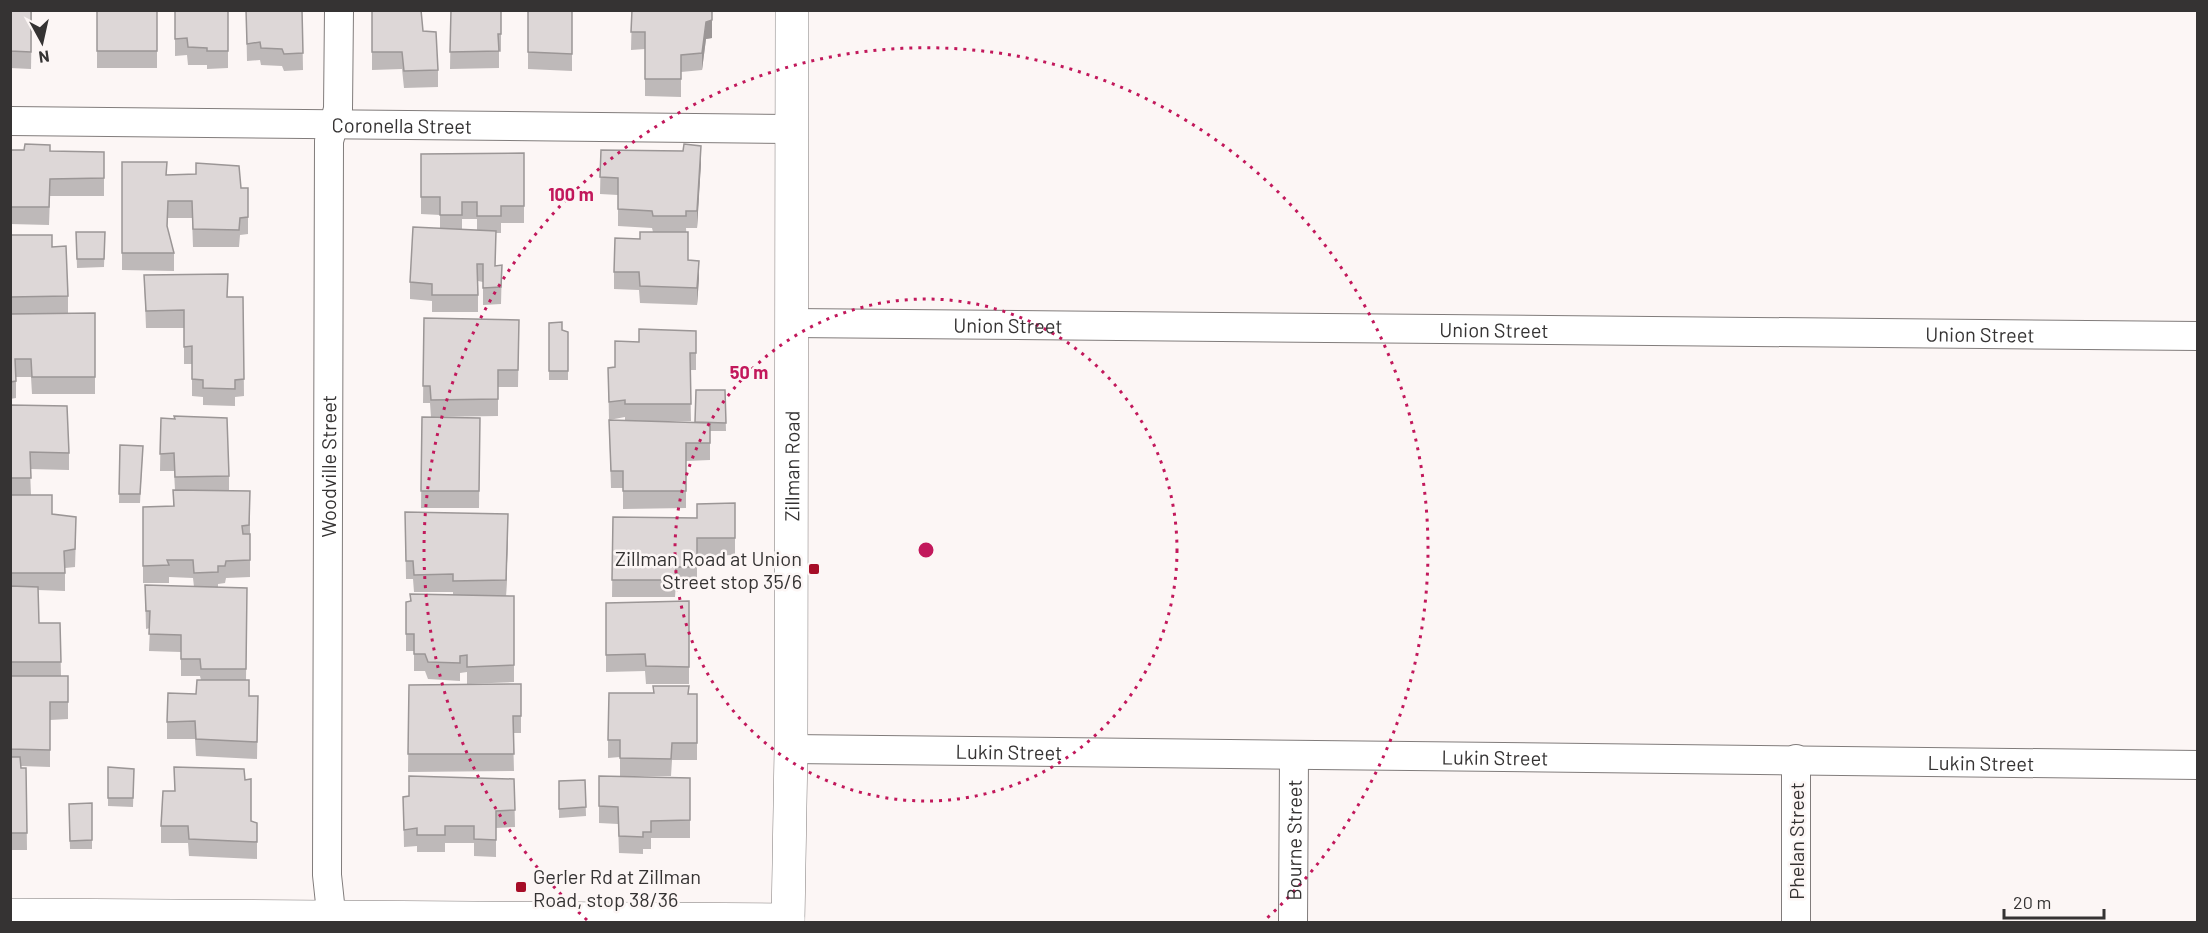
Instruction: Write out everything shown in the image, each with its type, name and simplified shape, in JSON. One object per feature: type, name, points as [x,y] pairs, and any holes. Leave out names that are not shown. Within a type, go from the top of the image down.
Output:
[{"type":"main road","name":"Zillman Road","points":[[788,921],[791,749],[792,10]]},
{"type":"main road","points":[[10,915],[331,920],[788,921]]},
{"type":"street","name":"Woodville Street","points":[[331,920],[327,883],[329,141],[338,109],[339,10]]},
{"type":"street","name":"Coronella Street","points":[[10,121],[791,129]]},
{"type":"street","name":"Union Street","points":[[792,323],[2198,336]]},
{"type":"street","name":"Lukin Street","points":[[791,749],[2198,765]]},
{"type":"street","name":"Bourne Street","points":[[1293,922],[1294,756]]},
{"type":"street","name":"Phelan Street","points":[[1796,759],[1796,922]]},
{"type":"building","points":[[10,10],[31,10],[31,52],[10,51]]},
{"type":"building","points":[[97,10],[157,10],[157,51],[97,51]]},
{"type":"building","points":[[175,10],[228,10],[228,51],[207,51],[207,48],[188,47],[187,38],[175,39]]},
{"type":"building","points":[[246,10],[302,10],[303,53],[284,54],[282,49],[261,48],[260,42],[247,44]]},
{"type":"building","points":[[372,10],[421,10],[423,31],[436,32],[438,70],[404,71],[402,52],[372,52]]},
{"type":"building","points":[[451,10],[501,11],[501,34],[498,34],[499,51],[450,52]]},
{"type":"building","points":[[528,10],[572,10],[572,54],[528,52]]},
{"type":"building","points":[[632,10],[712,10],[712,20],[706,22],[702,53],[681,55],[681,79],[645,79],[645,32],[631,32]]},
{"type":"building","points":[[25,144],[50,145],[50,151],[104,152],[104,178],[50,179],[49,207],[10,207],[10,150],[24,150]]},
{"type":"building","points":[[684,144],[701,146],[697,211],[686,211],[686,216],[653,216],[652,211],[618,209],[618,178],[600,177],[601,150],[683,151]]},
{"type":"building","points":[[524,153],[524,206],[501,206],[501,216],[477,216],[477,202],[462,202],[462,215],[440,215],[440,197],[421,197],[421,154]]},
{"type":"building","points":[[122,162],[167,162],[166,175],[196,174],[196,163],[239,166],[241,188],[248,188],[248,217],[240,218],[239,230],[193,229],[192,201],[168,201],[167,226],[174,253],[122,253]]},
{"type":"building","points":[[413,227],[496,231],[495,266],[502,265],[501,287],[483,288],[483,264],[477,264],[478,295],[432,295],[432,284],[410,282]]},
{"type":"building","points":[[76,232],[105,232],[104,259],[77,259]]},
{"type":"building","points":[[640,232],[688,232],[688,260],[699,261],[697,288],[640,286],[639,272],[614,272],[615,238],[640,239]]},
{"type":"building","points":[[10,235],[52,235],[52,247],[66,246],[68,296],[10,297]]},
{"type":"building","points":[[228,274],[227,297],[243,297],[244,379],[235,380],[235,389],[203,388],[203,380],[192,379],[192,346],[184,347],[184,310],[146,311],[144,275]]},
{"type":"building","points":[[95,313],[95,377],[32,377],[31,359],[15,359],[16,381],[10,382],[10,314]]},
{"type":"building","points":[[424,318],[519,320],[518,370],[498,370],[498,399],[431,400],[430,386],[423,386]]},
{"type":"building","points":[[562,322],[562,330],[568,332],[568,371],[549,371],[549,323]]},
{"type":"building","points":[[639,329],[696,331],[696,353],[690,353],[691,404],[625,404],[625,400],[609,402],[608,368],[615,367],[615,341],[639,342]]},
{"type":"building","points":[[696,390],[725,390],[726,423],[695,422]]},
{"type":"building","points":[[10,405],[67,406],[69,453],[30,452],[31,478],[10,478]]},
{"type":"building","points":[[174,416],[227,418],[229,476],[175,477],[174,453],[160,454],[161,418],[175,419]]},
{"type":"building","points":[[422,417],[480,418],[479,491],[421,491]]},
{"type":"building","points":[[609,420],[710,423],[710,443],[686,443],[686,491],[623,491],[623,471],[611,471]]},
{"type":"building","points":[[120,445],[143,446],[140,494],[119,494]]},
{"type":"building","points":[[173,490],[250,491],[249,525],[242,526],[243,534],[250,534],[250,560],[226,561],[225,566],[218,566],[218,572],[194,573],[193,560],[167,560],[169,565],[143,566],[143,507],[174,506]]},
{"type":"building","points":[[10,495],[52,495],[52,514],[76,517],[75,549],[64,551],[65,573],[10,573]]},
{"type":"building","points":[[735,503],[735,538],[697,538],[697,567],[676,567],[675,580],[612,580],[613,517],[697,518],[697,504]]},
{"type":"building","points":[[405,512],[508,514],[506,580],[453,581],[453,574],[414,575],[413,561],[406,561]]},
{"type":"building","points":[[145,585],[247,588],[246,669],[201,669],[200,659],[181,659],[181,635],[149,634],[150,611],[146,611]]},
{"type":"building","points":[[10,586],[38,587],[39,623],[60,623],[61,662],[10,662]]},
{"type":"building","points":[[410,594],[514,596],[514,665],[467,667],[467,655],[460,656],[460,663],[428,662],[425,654],[414,654],[414,634],[406,634],[406,602],[411,601]]},
{"type":"building","points":[[689,601],[689,667],[646,666],[645,654],[606,655],[606,603]]},
{"type":"building","points":[[10,676],[68,676],[68,702],[50,702],[50,750],[10,749]]},
{"type":"building","points":[[197,680],[249,680],[249,696],[258,696],[257,742],[196,739],[195,721],[167,722],[168,693],[196,694]]},
{"type":"building","points":[[521,684],[521,716],[513,716],[514,754],[408,754],[409,685]]},
{"type":"building","points":[[653,686],[689,686],[688,694],[697,694],[697,743],[672,743],[671,759],[620,758],[620,740],[608,740],[609,693],[654,693]]},
{"type":"building","points":[[10,757],[20,757],[21,768],[26,768],[27,833],[10,833]]},
{"type":"building","points":[[108,767],[134,769],[133,798],[108,798]]},
{"type":"building","points":[[174,767],[244,769],[245,780],[251,779],[251,821],[257,823],[257,842],[189,839],[188,826],[161,826],[163,791],[175,791]]},
{"type":"building","points":[[409,776],[514,779],[515,810],[496,811],[496,840],[474,839],[474,826],[445,826],[445,835],[417,835],[417,828],[404,830],[403,797],[409,796]]},
{"type":"building","points":[[599,776],[690,778],[690,820],[651,821],[651,832],[643,832],[643,837],[619,836],[618,807],[599,806]]},
{"type":"building","points":[[585,780],[586,807],[559,809],[559,781]]},
{"type":"building","points":[[92,803],[92,840],[70,841],[69,804]]},
{"type":"place","name":"Zillman Road at Union Street stop 35/6","points":[[814,569]]},
{"type":"place","name":"Gerler Rd at Zillman Road, stop 38/36","points":[[521,887]]}]
